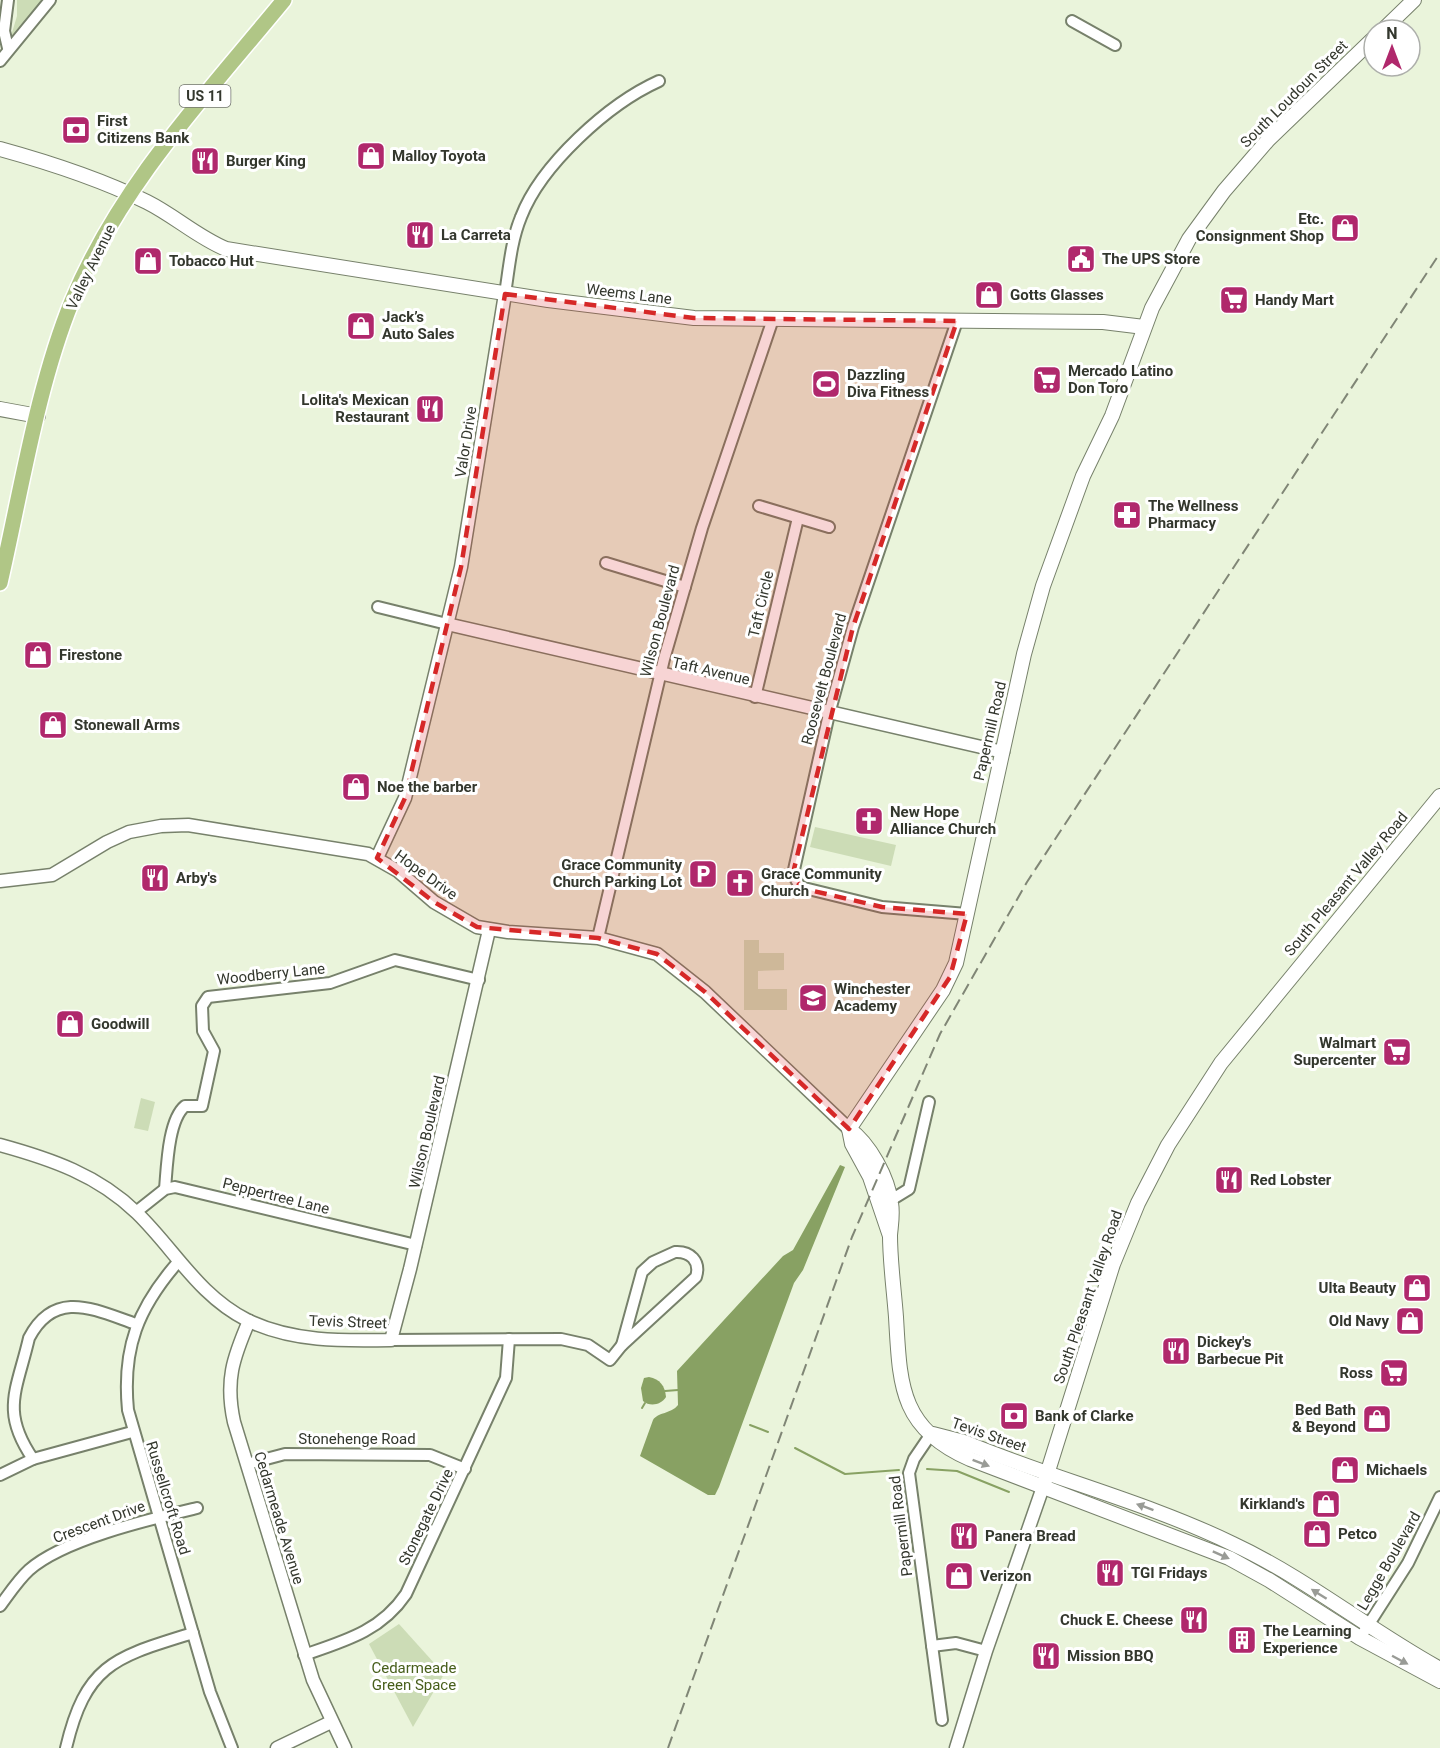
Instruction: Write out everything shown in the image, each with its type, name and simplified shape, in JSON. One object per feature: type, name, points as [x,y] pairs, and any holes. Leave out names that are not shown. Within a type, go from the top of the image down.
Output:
[{"type":"main road","name":"Valley Avenue","points":[[0,583],[38,416],[72,301],[129,194],[152,160],[284,0]]},
{"type":"main road","points":[[1395,18],[1414,0]]},
{"type":"main road","name":"South Loudoun Street","points":[[1144,327],[1189,239],[1224,191],[1268,140],[1362,50]]},
{"type":"main road","name":"Weems Lane","points":[[0,149],[59,165],[129,194],[226,249],[505,294],[667,316],[1103,322],[1144,327]]},
{"type":"main road","name":"Papermill Road","points":[[849,1129],[950,977],[967,914],[1024,654],[1043,586],[1075,495],[1109,422],[1144,327]]},
{"type":"main road","points":[[0,410],[38,416]]},
{"type":"main road","name":"South Pleasant Valley Road","points":[[1043,1487],[1113,1264],[1138,1203],[1168,1145],[1221,1063],[1440,796]]},
{"type":"main road","points":[[849,1129],[865,1144],[883,1176],[891,1200],[890,1236],[901,1382],[905,1398],[915,1417],[931,1434]]},
{"type":"main road","points":[[849,1129],[852,1144],[870,1177],[890,1236]]},
{"type":"main road","name":"Tevis Street","points":[[931,1434],[1152,1510],[1236,1545],[1440,1669]]},
{"type":"main road","name":"Tevis Street","points":[[931,1434],[955,1452],[1228,1558],[1360,1638],[1440,1681]]},
{"type":"street","points":[[8,0],[4,31],[8,48]]},
{"type":"street","points":[[0,61],[8,48],[50,0]]},
{"type":"street","points":[[1072,21],[1115,45]]},
{"type":"street","name":"Valor Drive","points":[[377,858],[405,798],[466,543],[516,233],[531,197],[588,128],[627,97],[659,81]]},
{"type":"street","name":"Wilson Boulevard","points":[[598,938],[660,674],[685,586],[773,319]]},
{"type":"street","name":"Roosevelt Boulevard","points":[[957,321],[860,606],[829,714],[794,869],[798,885],[805,889],[882,907],[967,914]]},
{"type":"street","points":[[759,506],[829,527]]},
{"type":"street","name":"Taft Circle","points":[[754,697],[798,518]]},
{"type":"street","points":[[606,563],[685,586]]},
{"type":"street","name":"Taft Avenue","points":[[378,608],[754,697],[1003,752]]},
{"type":"street","name":"Hope Drive","points":[[0,881],[52,875],[121,835],[175,825],[349,849],[377,858],[398,871],[434,902],[467,922],[489,930],[598,938],[657,954],[675,967],[849,1129]]},
{"type":"street","name":"Wilson Boulevard","points":[[390,1340],[416,1245],[489,930]]},
{"type":"street","name":"Woodberry Lane","points":[[165,1189],[167,1156],[177,1115],[185,1106],[202,1106],[214,1051],[203,1031],[202,1006],[208,997],[330,984],[395,960],[479,980]]},
{"type":"street","points":[[891,1200],[908,1191],[911,1185],[929,1102]]},
{"type":"street","name":"Tevis Street","points":[[0,1145],[78,1171],[108,1189],[136,1212],[178,1262],[216,1300],[249,1320],[304,1338],[390,1340],[508,1338],[579,1341],[610,1360],[622,1345]]},
{"type":"street","points":[[136,1212],[165,1189]]},
{"type":"street","name":"Peppertree Lane","points":[[165,1189],[187,1189],[416,1245]]},
{"type":"street","points":[[675,1252],[691,1256],[698,1271],[693,1281],[622,1345],[642,1272],[653,1262],[675,1252]]},
{"type":"street","name":"Russellcroft Road","points":[[178,1262],[148,1299],[136,1324],[126,1374],[128,1410],[132,1432],[210,1692],[232,1748]]},
{"type":"street","points":[[33,1459],[15,1425],[13,1407],[33,1329],[48,1315],[74,1306],[91,1308],[136,1324]]},
{"type":"street","name":"Cedarmeade Avenue","points":[[249,1320],[233,1357],[229,1388],[234,1422],[304,1655],[331,1722],[345,1748]]},
{"type":"street","name":"Stonegate Drive","points":[[304,1655],[372,1629],[398,1606],[465,1469],[506,1378],[508,1338]]},
{"type":"street","points":[[0,1474],[33,1459],[132,1432]]},
{"type":"street","name":"Papermill Road","points":[[931,1434],[914,1459],[909,1473],[942,1720]]},
{"type":"street","name":"Stonehenge Road","points":[[247,1464],[285,1454],[430,1455],[465,1469]]},
{"type":"street","name":"South Pleasant Valley Road","points":[[956,1748],[986,1651],[1043,1487]]},
{"type":"street","name":"Legge Boulevard","points":[[1360,1638],[1413,1554],[1440,1497]]},
{"type":"street","name":"Crescent Drive","points":[[0,1606],[28,1571],[49,1557],[158,1517],[196,1508]]},
{"type":"street","points":[[66,1748],[77,1706],[101,1672],[143,1649],[193,1633]]},
{"type":"street","points":[[932,1646],[956,1643],[986,1651]]},
{"type":"street","points":[[277,1748],[331,1722]]},
{"type":"highlighted area","points":[[505,294],[694,318],[957,321],[853,627],[794,869],[797,882],[805,889],[882,907],[967,914],[950,977],[849,1129],[705,992],[657,954],[598,938],[477,927],[434,902],[377,858],[405,798],[461,567]]},
{"type":"green space","points":[[17,0],[45,0],[11,36],[17,16]]},
{"type":"green space","points":[[815,827],[896,845],[891,866],[810,847]]},
{"type":"green space","points":[[744,940],[759,940],[759,953],[784,953],[784,970],[758,971],[758,989],[787,989],[787,1010],[744,1010]]},
{"type":"green space","points":[[141,1098],[155,1102],[148,1131],[134,1128]]},
{"type":"green space","name":"Cedarmeade Green Space","points":[[399,1624],[444,1674],[413,1727],[369,1644]]},
{"type":"shaded area","points":[[840,1165],[845,1167],[803,1270],[794,1283],[719,1487],[715,1495],[708,1495],[640,1456],[653,1420],[678,1405],[677,1371],[783,1256],[793,1250]]},
{"type":"shaded area","points":[[649,1377],[659,1381],[664,1390],[666,1397],[658,1403],[649,1404],[643,1401],[641,1388],[644,1378]]},
{"type":"waterway","points":[[665,1391],[678,1390]]},
{"type":"waterway","points":[[642,1408],[645,1403]]},
{"type":"waterway","points":[[750,1425],[768,1432]]},
{"type":"waterway","points":[[795,1448],[845,1474],[899,1470]]},
{"type":"waterway","points":[[927,1469],[957,1471],[1009,1492]]},
{"type":"railway","points":[[668,1748],[852,1237],[940,1034],[1027,882],[1440,253]]},
{"type":"place","name":"First Citizens Bank","points":[[76,130]]},
{"type":"place","name":"Malloy Toyota","points":[[371,156]]},
{"type":"place","name":"Burger King","points":[[205,161]]},
{"type":"place","name":"Etc. Consignment Shop","points":[[1345,228]]},
{"type":"place","name":"La Carreta","points":[[420,235]]},
{"type":"place","name":"The UPS Store","points":[[1081,259]]},
{"type":"place","name":"Tobacco Hut","points":[[148,261]]},
{"type":"place","name":"Gotts Glasses","points":[[989,295]]},
{"type":"place","name":"Handy Mart","points":[[1234,300]]},
{"type":"place","name":"Jack’s Auto Sales","points":[[361,326]]},
{"type":"place","name":"Mercado Latino Don Toro","points":[[1047,380]]},
{"type":"place","name":"Dazzling Diva Fitness","points":[[826,384]]},
{"type":"place","name":"Lolita's Mexican Restaurant","points":[[430,409]]},
{"type":"place","name":"The Wellness Pharmacy","points":[[1127,515]]},
{"type":"place","name":"Firestone","points":[[38,655]]},
{"type":"place","name":"Stonewall Arms","points":[[53,725]]},
{"type":"place","name":"Noe the barber","points":[[356,787]]},
{"type":"place","name":"New Hope Alliance Church","points":[[869,821]]},
{"type":"place","name":"Grace Community Church Parking Lot","points":[[703,874]]},
{"type":"place","name":"Arby's","points":[[155,878]]},
{"type":"place","name":"Grace Community Church","points":[[740,883]]},
{"type":"place","name":"Winchester Academy","points":[[813,998]]},
{"type":"place","name":"Goodwill","points":[[70,1024]]},
{"type":"place","name":"Walmart Supercenter","points":[[1397,1052]]},
{"type":"place","name":"Red Lobster","points":[[1229,1180]]},
{"type":"place","name":"Ulta Beauty","points":[[1417,1288]]},
{"type":"place","name":"Old Navy","points":[[1410,1321]]},
{"type":"place","name":"Dickey's Barbecue Pit","points":[[1176,1351]]},
{"type":"place","name":"Ross","points":[[1394,1373]]},
{"type":"place","name":"Bank of Clarke","points":[[1014,1416]]},
{"type":"place","name":"Bed Bath & Beyond","points":[[1377,1419]]},
{"type":"place","name":"Michaels","points":[[1345,1470]]},
{"type":"place","name":"Kirkland's","points":[[1326,1504]]},
{"type":"place","name":"Petco","points":[[1317,1534]]},
{"type":"place","name":"Panera Bread","points":[[964,1536]]},
{"type":"place","name":"TGI Fridays","points":[[1110,1573]]},
{"type":"place","name":"Verizon","points":[[959,1576]]},
{"type":"place","name":"Chuck E. Cheese","points":[[1194,1620]]},
{"type":"place","name":"The Learning Experience","points":[[1242,1640]]},
{"type":"place","name":"Mission BBQ","points":[[1046,1656]]}]
